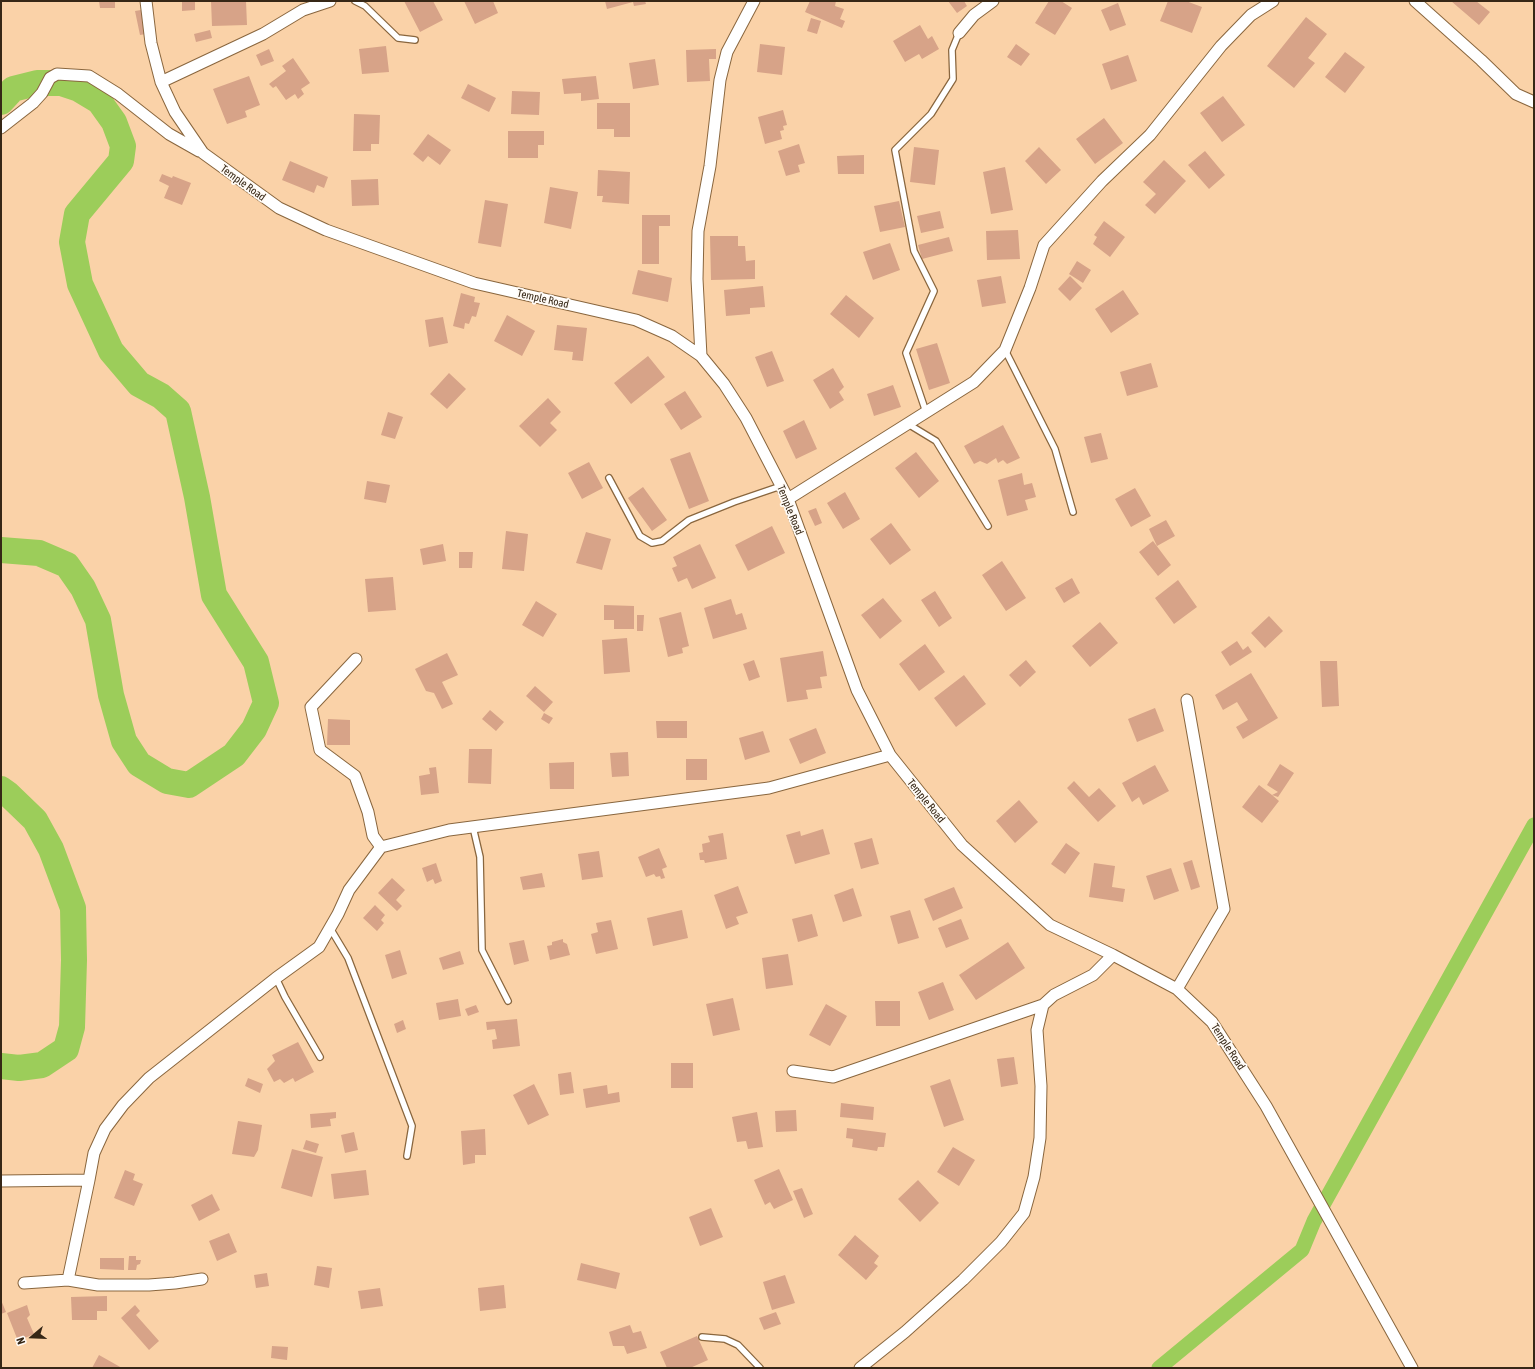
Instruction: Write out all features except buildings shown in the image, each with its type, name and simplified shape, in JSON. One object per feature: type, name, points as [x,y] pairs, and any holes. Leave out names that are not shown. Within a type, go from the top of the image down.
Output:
[{"type":"street","name":"Temple Road","points":[[146,1],[151,43],[161,82],[175,112],[203,153],[279,208],[326,230],[474,283],[636,320],[672,336],[701,356],[724,384],[746,418],[788,499],[857,690],[890,755],[962,845],[1050,925],[1113,955],[1177,989],[1212,1022],[1266,1106],[1412,1368]]},
{"type":"street","points":[[161,82],[263,34],[303,10],[330,1]]},
{"type":"street","points":[[701,356],[697,280],[698,231],[710,166],[720,80],[727,52],[754,1]]},
{"type":"street","points":[[959,33],[974,15],[993,1]]},
{"type":"street","points":[[788,499],[974,382],[1005,350],[1030,288],[1044,245],[1102,181],[1150,135],[1221,46],[1251,15],[1273,1]]},
{"type":"street","points":[[1415,1],[1481,60],[1516,94],[1534,102]]},
{"type":"street","points":[[1,128],[33,103],[42,93],[50,78],[58,74],[89,76],[118,94],[169,134],[203,153]]},
{"type":"street","points":[[356,660],[311,707],[320,750],[355,776],[368,812],[373,836],[381,847]]},
{"type":"street","points":[[1177,989],[1224,910],[1187,700]]},
{"type":"street","points":[[68,1280],[94,1153],[105,1129],[123,1105],[149,1078],[276,978],[319,947],[338,914],[349,890],[381,847],[427,835],[473,827],[769,788],[890,755]]},
{"type":"street","points":[[793,1071],[833,1077],[1043,1006],[1054,995],[1093,975],[1113,955]]},
{"type":"street","points":[[860,1368],[905,1332],[963,1280],[1001,1242],[1024,1213],[1034,1177],[1040,1138],[1041,1086],[1037,1030],[1043,1006]]},
{"type":"street","points":[[1,1181],[89,1180]]},
{"type":"street","points":[[24,1284],[68,1280],[98,1285],[162,1284],[202,1279]]},
{"type":"lane","points":[[355,1],[365,6],[398,38],[415,40]]},
{"type":"lane","points":[[926,412],[906,353],[934,292],[914,251],[894,150],[931,114],[953,79],[952,50],[959,33]]},
{"type":"lane","points":[[1005,350],[1055,449],[1073,512]]},
{"type":"lane","points":[[907,424],[936,440],[988,526]]},
{"type":"lane","points":[[609,478],[640,536],[652,542],[662,542],[689,520],[734,502],[781,486]]},
{"type":"lane","points":[[473,827],[480,857],[482,950],[508,1001]]},
{"type":"lane","points":[[330,928],[348,958],[412,1126],[407,1156]]},
{"type":"lane","points":[[276,978],[285,997],[320,1057]]},
{"type":"lane","points":[[702,1337],[725,1339],[738,1345],[760,1368]]},
{"type":"waterway","points":[[1,102],[13,89],[37,83],[61,83],[79,89],[99,101],[114,122],[123,146],[121,161],[77,214],[72,242],[80,284],[111,351],[139,384],[161,396],[178,411],[197,497],[214,595],[256,662],[266,703],[254,729],[234,755],[189,785],[167,781],[139,764],[124,741],[111,695],[98,620],[83,588],[67,565],[39,553],[1,550]]},
{"type":"waterway","points":[[1,789],[35,820],[51,849],[73,908],[74,960],[72,1027],[66,1049],[42,1065],[19,1068],[1,1066]]},
{"type":"waterway","points":[[1159,1368],[1302,1250],[1314,1221],[1534,825]]}]
